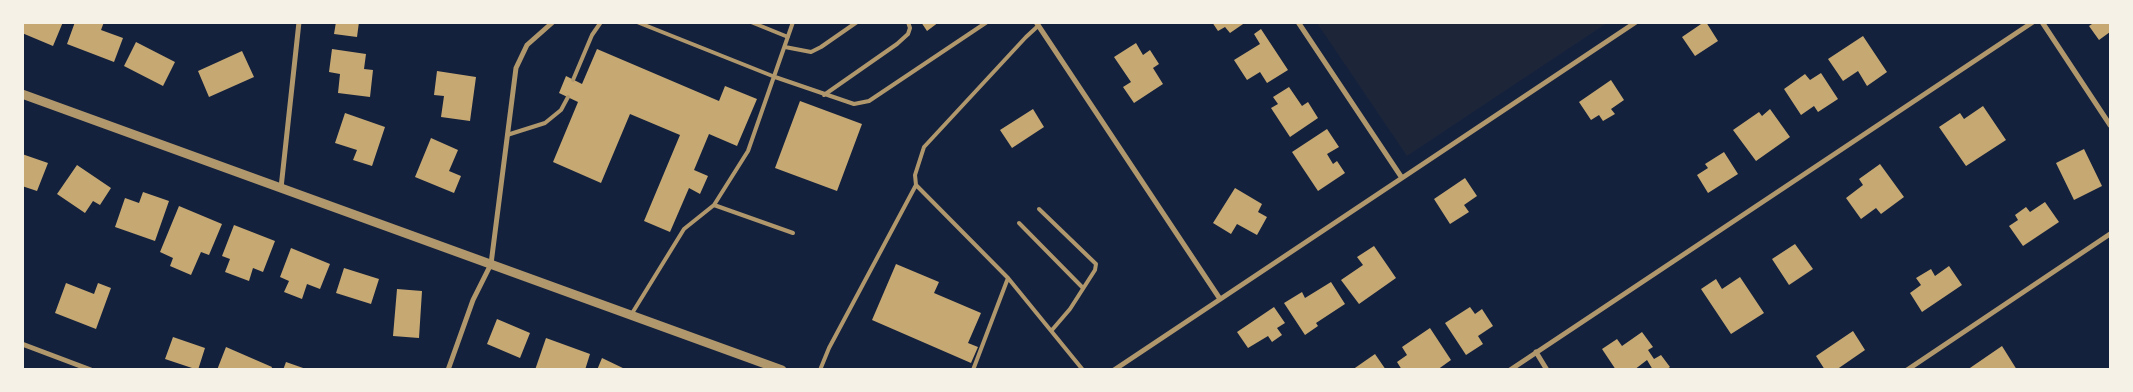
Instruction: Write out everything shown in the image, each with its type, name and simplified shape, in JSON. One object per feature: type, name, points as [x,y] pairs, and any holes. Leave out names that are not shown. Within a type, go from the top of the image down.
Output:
[{"type":"street","points":[[281,188],[299,22]]},
{"type":"street","points":[[448,370],[473,300],[491,264],[516,68],[527,45],[553,22]]},
{"type":"street","points":[[1298,22],[1402,178]]},
{"type":"street","points":[[1114,370],[1636,22]]},
{"type":"street","points":[[1510,370],[2033,22]]},
{"type":"street","points":[[2042,22],[2110,125]]},
{"type":"street","points":[[1037,24],[1220,299]]},
{"type":"street","points":[[22,94],[782,370]]},
{"type":"street","points":[[1906,370],[2110,234]]},
{"type":"street","points":[[22,344],[91,370]]},
{"type":"street","points":[[1536,352],[1547,370]]},
{"type":"lane","points":[[573,80],[592,35],[600,22]]},
{"type":"lane","points":[[637,22],[775,77],[854,104],[869,101],[987,22]]},
{"type":"lane","points":[[751,22],[788,37]]},
{"type":"lane","points":[[631,314],[684,229],[714,205],[748,151],[793,22]]},
{"type":"lane","points":[[785,47],[811,52],[822,47],[857,22]]},
{"type":"lane","points":[[824,95],[897,44],[908,34],[910,28],[908,22]]},
{"type":"lane","points":[[820,370],[829,348],[916,185],[915,176],[924,147],[1037,24]]},
{"type":"lane","points":[[507,135],[535,128],[545,123],[561,110],[568,97]]},
{"type":"lane","points":[[916,185],[1008,278],[1083,370]]},
{"type":"lane","points":[[714,205],[793,233]]},
{"type":"lane","points":[[1039,209],[1096,264],[1095,270],[1070,309],[1052,330]]},
{"type":"lane","points":[[1019,224],[1083,288]]},
{"type":"lane","points":[[973,370],[1008,278]]},
{"type":"shaded area","points":[[1317,23],[1607,23],[1407,156]]},
{"type":"building","points":[[22,22],[63,22],[53,46],[22,33]]},
{"type":"building","points":[[75,22],[104,22],[101,30],[123,38],[114,62],[67,44]]},
{"type":"building","points":[[336,22],[359,22],[357,37],[334,34]]},
{"type":"building","points":[[921,22],[939,22],[927,31]]},
{"type":"building","points":[[1212,22],[1246,22],[1230,33],[1225,27],[1218,31]]},
{"type":"building","points":[[1706,22],[1718,41],[1695,56],[1682,37]]},
{"type":"building","points":[[2095,22],[2110,22],[2110,32],[2099,40],[2089,26]]},
{"type":"building","points":[[1261,29],[1288,70],[1267,83],[1260,72],[1247,80],[1234,60],[1260,44],[1254,34]]},
{"type":"building","points":[[1863,36],[1887,72],[1867,86],[1858,71],[1843,81],[1828,59]]},
{"type":"building","points":[[136,42],[175,62],[163,86],[124,66]]},
{"type":"building","points":[[1136,43],[1143,55],[1150,50],[1159,64],[1153,68],[1163,84],[1134,103],[1123,87],[1131,82],[1114,57]]},
{"type":"building","points":[[332,49],[366,54],[364,69],[373,70],[370,97],[338,93],[340,74],[329,72]]},
{"type":"building","points":[[597,49],[719,101],[725,86],[757,99],[737,146],[709,134],[694,170],[708,176],[700,194],[689,188],[670,232],[644,221],[680,135],[630,114],[601,183],[553,162],[578,102],[559,93],[566,76],[582,84]]},
{"type":"building","points":[[242,51],[254,77],[209,97],[198,71]]},
{"type":"building","points":[[437,71],[476,77],[470,121],[441,117],[444,96],[434,95]]},
{"type":"building","points":[[1821,73],[1838,99],[1818,112],[1814,106],[1801,115],[1784,89],[1805,74],[1810,80]]},
{"type":"building","points":[[1611,80],[1624,100],[1611,109],[1615,114],[1603,121],[1599,115],[1591,120],[1579,102]]},
{"type":"building","points":[[1289,87],[1302,106],[1308,102],[1318,118],[1290,137],[1271,108],[1278,104],[1273,97]]},
{"type":"building","points":[[800,101],[862,124],[837,191],[775,168]]},
{"type":"building","points":[[1983,106],[2006,140],[1966,166],[1939,127],[1960,113],[1964,119]]},
{"type":"building","points":[[1033,109],[1044,127],[1012,148],[1000,130]]},
{"type":"building","points":[[1770,109],[1790,137],[1756,161],[1733,130],[1759,112],[1762,116]]},
{"type":"building","points":[[345,113],[385,127],[372,166],[353,160],[357,150],[335,143]]},
{"type":"building","points":[[1327,129],[1339,147],[1327,154],[1333,164],[1337,161],[1345,173],[1318,191],[1292,152]]},
{"type":"building","points":[[431,138],[458,150],[449,171],[461,176],[454,193],[415,177]]},
{"type":"building","points":[[2084,149],[2102,186],[2074,200],[2056,163]]},
{"type":"building","points":[[1724,152],[1738,174],[1708,193],[1697,175],[1708,168],[1705,164]]},
{"type":"building","points":[[22,154],[48,163],[37,191],[22,186]]},
{"type":"building","points":[[1880,164],[1904,197],[1881,214],[1876,208],[1861,219],[1846,198],[1863,185],[1859,179]]},
{"type":"building","points":[[77,165],[111,188],[100,205],[93,201],[85,213],[57,194]]},
{"type":"building","points":[[1465,178],[1477,196],[1464,205],[1469,212],[1450,224],[1434,199]]},
{"type":"building","points":[[1235,188],[1262,204],[1258,212],[1267,217],[1257,235],[1237,224],[1231,234],[1213,223]]},
{"type":"building","points":[[143,192],[169,201],[155,241],[115,227],[125,198],[139,203]]},
{"type":"building","points":[[2045,202],[2059,222],[2023,246],[2009,226],[2018,220],[2015,215],[2026,207],[2030,212]]},
{"type":"building","points":[[179,206],[222,224],[209,255],[201,252],[191,275],[170,266],[173,258],[160,252]]},
{"type":"building","points":[[234,225],[275,241],[263,272],[253,268],[249,281],[225,272],[230,259],[222,256]]},
{"type":"building","points":[[1795,244],[1813,269],[1789,285],[1772,259]]},
{"type":"building","points":[[1374,246],[1396,278],[1359,304],[1341,280],[1363,265],[1357,257]]},
{"type":"building","points":[[291,248],[330,264],[320,289],[307,284],[302,299],[284,292],[289,281],[280,277]]},
{"type":"building","points":[[896,264],[939,282],[934,293],[981,313],[968,343],[978,347],[971,363],[872,320]]},
{"type":"building","points":[[1949,266],[1962,285],[1922,312],[1910,293],[1921,285],[1916,278],[1931,269],[1935,276]]},
{"type":"building","points":[[344,268],[379,279],[371,304],[336,293]]},
{"type":"building","points":[[1740,277],[1764,313],[1731,334],[1701,289],[1716,279],[1722,289]]},
{"type":"building","points":[[1331,282],[1345,304],[1316,323],[1318,326],[1305,335],[1284,303],[1302,292],[1305,298]]},
{"type":"building","points":[[66,283],[94,294],[98,283],[111,288],[96,329],[55,313]]},
{"type":"building","points":[[397,289],[422,291],[419,338],[393,336]]},
{"type":"building","points":[[1274,307],[1285,323],[1277,328],[1282,335],[1272,342],[1268,336],[1248,348],[1237,332]]},
{"type":"building","points":[[1470,307],[1475,314],[1482,309],[1493,326],[1478,336],[1483,344],[1466,355],[1445,323]]},
{"type":"building","points":[[497,319],[530,333],[520,358],[487,344]]},
{"type":"building","points":[[1430,328],[1451,360],[1437,370],[1402,370],[1397,362],[1407,355],[1402,347]]},
{"type":"building","points":[[1853,331],[1865,350],[1836,370],[1825,370],[1816,356]]},
{"type":"building","points":[[1642,332],[1653,347],[1648,350],[1654,359],[1661,355],[1670,367],[1666,370],[1653,370],[1647,360],[1634,370],[1616,370],[1602,349],[1617,339],[1622,346]]},
{"type":"building","points":[[173,337],[205,348],[198,370],[165,359]]},
{"type":"building","points":[[546,338],[590,354],[585,370],[535,370]]},
{"type":"building","points":[[2002,346],[2017,370],[1967,370]]},
{"type":"building","points":[[226,347],[272,367],[271,370],[217,370]]},
{"type":"building","points":[[1375,354],[1386,370],[1352,370]]},
{"type":"building","points":[[602,358],[627,370],[597,370]]},
{"type":"building","points":[[286,362],[306,369],[306,370],[283,370]]}]
